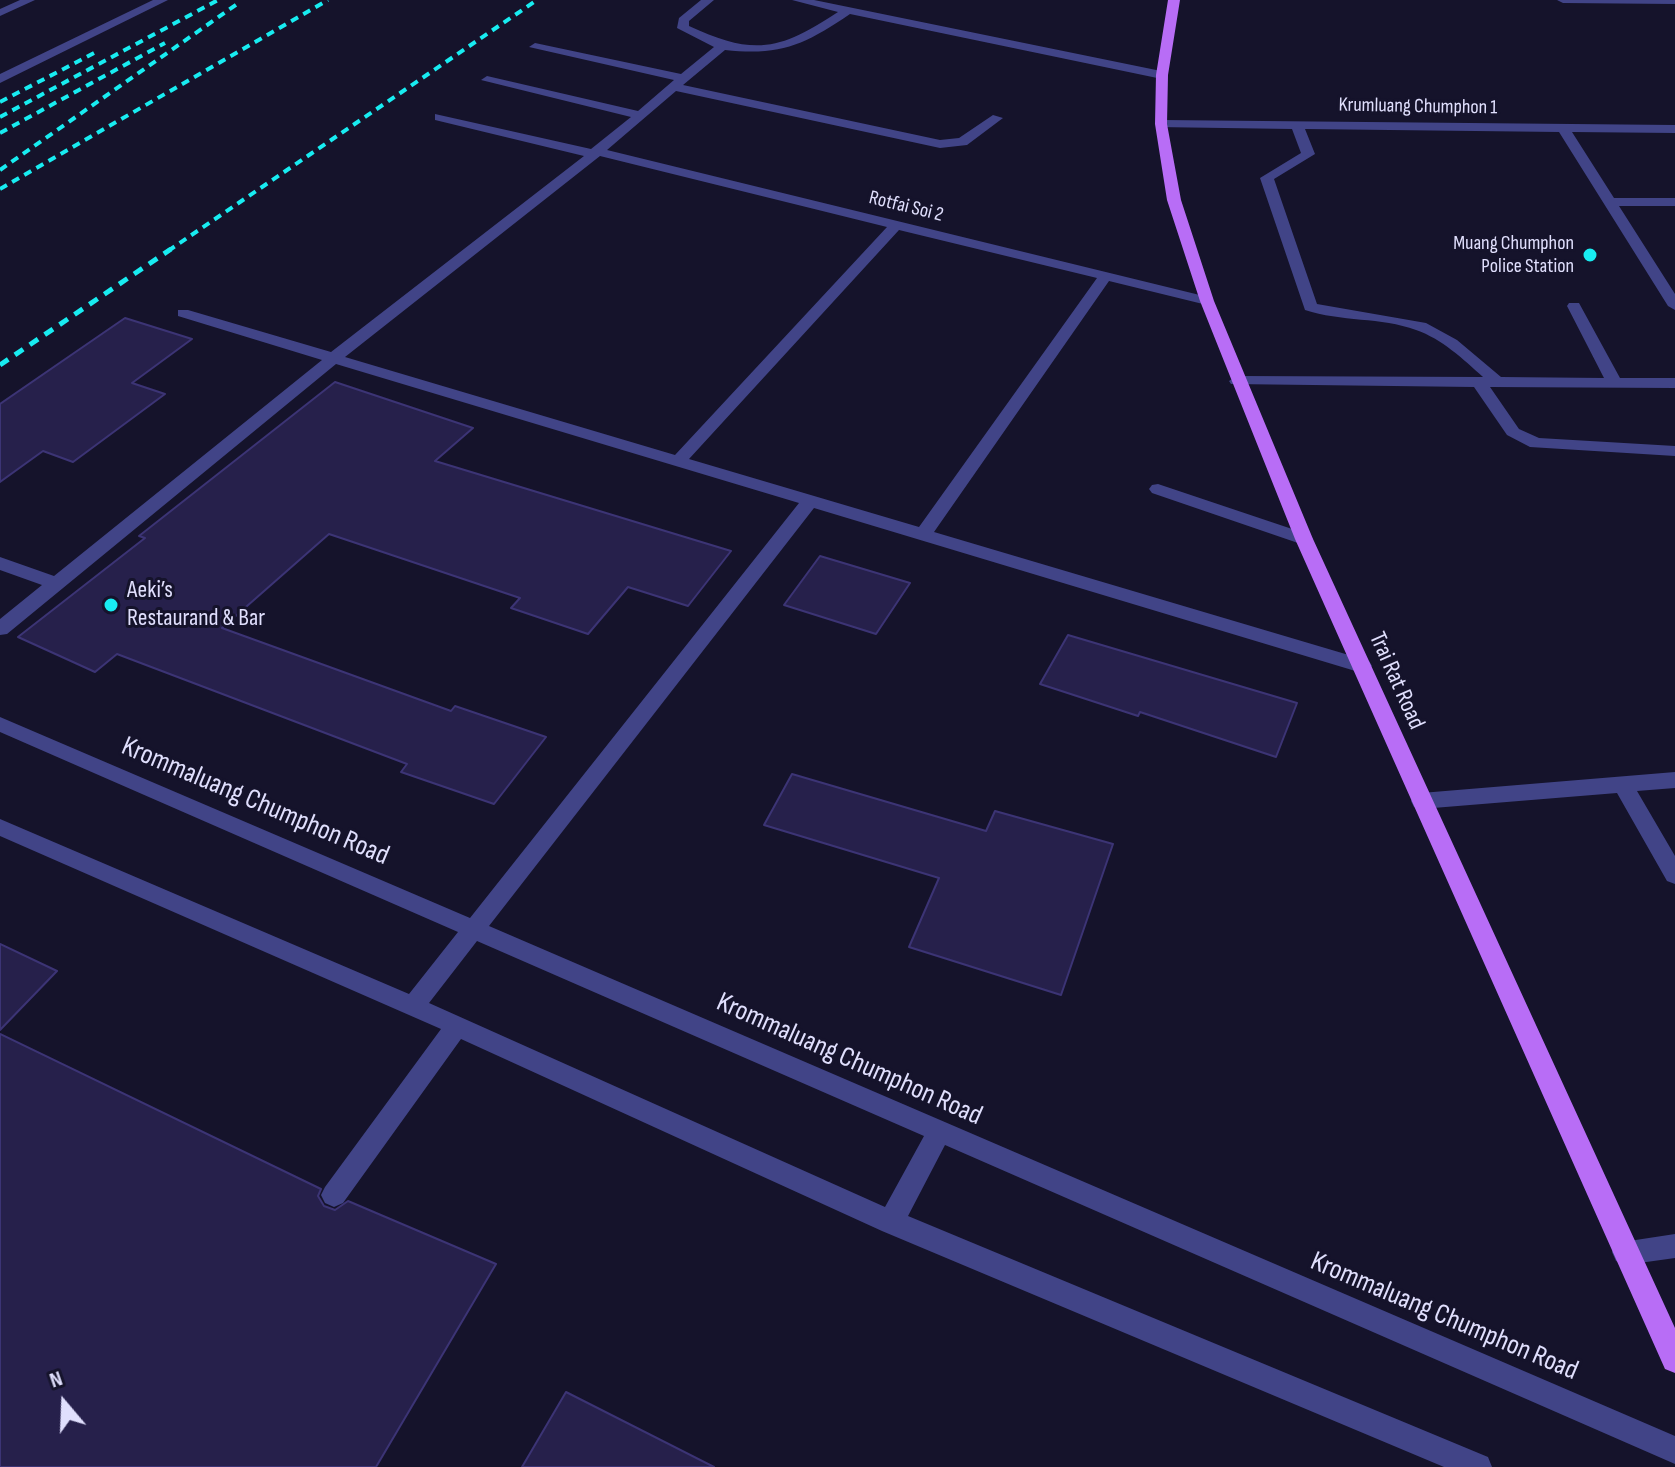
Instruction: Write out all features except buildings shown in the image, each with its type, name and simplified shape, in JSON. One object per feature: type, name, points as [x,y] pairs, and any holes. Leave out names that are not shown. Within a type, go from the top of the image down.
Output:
[{"type":"main road","name":"Trai Rat Road","points":[[1174,0],[1162,75],[1161,124],[1174,200],[1207,301],[1237,381],[1304,539],[1675,1359]]},
{"type":"street","points":[[0,13],[29,0]]},
{"type":"street","points":[[0,79],[162,0]]},
{"type":"street","points":[[708,0],[683,20],[683,28],[722,46],[755,50],[795,45],[848,10]]},
{"type":"street","points":[[798,0],[1162,75]]},
{"type":"street","points":[[1563,0],[1675,1]]},
{"type":"street","points":[[0,629],[335,357],[595,153],[722,46]]},
{"type":"street","points":[[535,47],[940,144],[962,142],[997,118]]},
{"type":"street","points":[[487,80],[640,115]]},
{"type":"street","name":"Rotfai Soi 2","points":[[439,117],[1207,301]]},
{"type":"street","name":"Krumluang Chumphon 1","points":[[1161,124],[1675,129]]},
{"type":"street","points":[[1297,125],[1308,154],[1267,178],[1310,307],[1326,313],[1421,327],[1447,339],[1496,381]]},
{"type":"street","points":[[1563,128],[1675,306]]},
{"type":"street","points":[[1610,202],[1675,202]]},
{"type":"street","points":[[679,460],[896,225]]},
{"type":"street","points":[[923,534],[1106,276]]},
{"type":"street","points":[[1574,306],[1614,382]]},
{"type":"street","points":[[183,313],[1362,666]]},
{"type":"street","points":[[1237,381],[1675,383]]},
{"type":"street","points":[[1478,381],[1513,432],[1536,443],[1675,451]]},
{"type":"street","points":[[1158,489],[1304,539]]},
{"type":"street","points":[[413,1006],[811,500]]},
{"type":"street","points":[[0,563],[55,583]]},
{"type":"street","name":"Krommaluang Chumphon Road","points":[[0,724],[1675,1450]]},
{"type":"street","points":[[1421,801],[1675,780]]},
{"type":"street","points":[[1622,784],[1675,875]]},
{"type":"street","points":[[0,827],[413,1006],[891,1222],[1478,1467]]},
{"type":"street","points":[[334,1195],[457,1026]]},
{"type":"street","points":[[891,1222],[939,1132]]},
{"type":"street","points":[[1625,1252],[1675,1246]]},
{"type":"railway","points":[[0,117],[218,0]]},
{"type":"railway","points":[[0,189],[328,0]]},
{"type":"railway","points":[[168,251],[537,0]]},
{"type":"railway","points":[[0,170],[240,2]]},
{"type":"railway","points":[[0,133],[165,43]]},
{"type":"railway","points":[[0,102],[96,52]]},
{"type":"railway","points":[[0,365],[171,249]]},
{"type":"place","name":"Muang Chumphon Police Station","points":[[1590,255]]},
{"type":"place","name":"Aeki’s Restaurand & Bar","points":[[111,605]]}]
